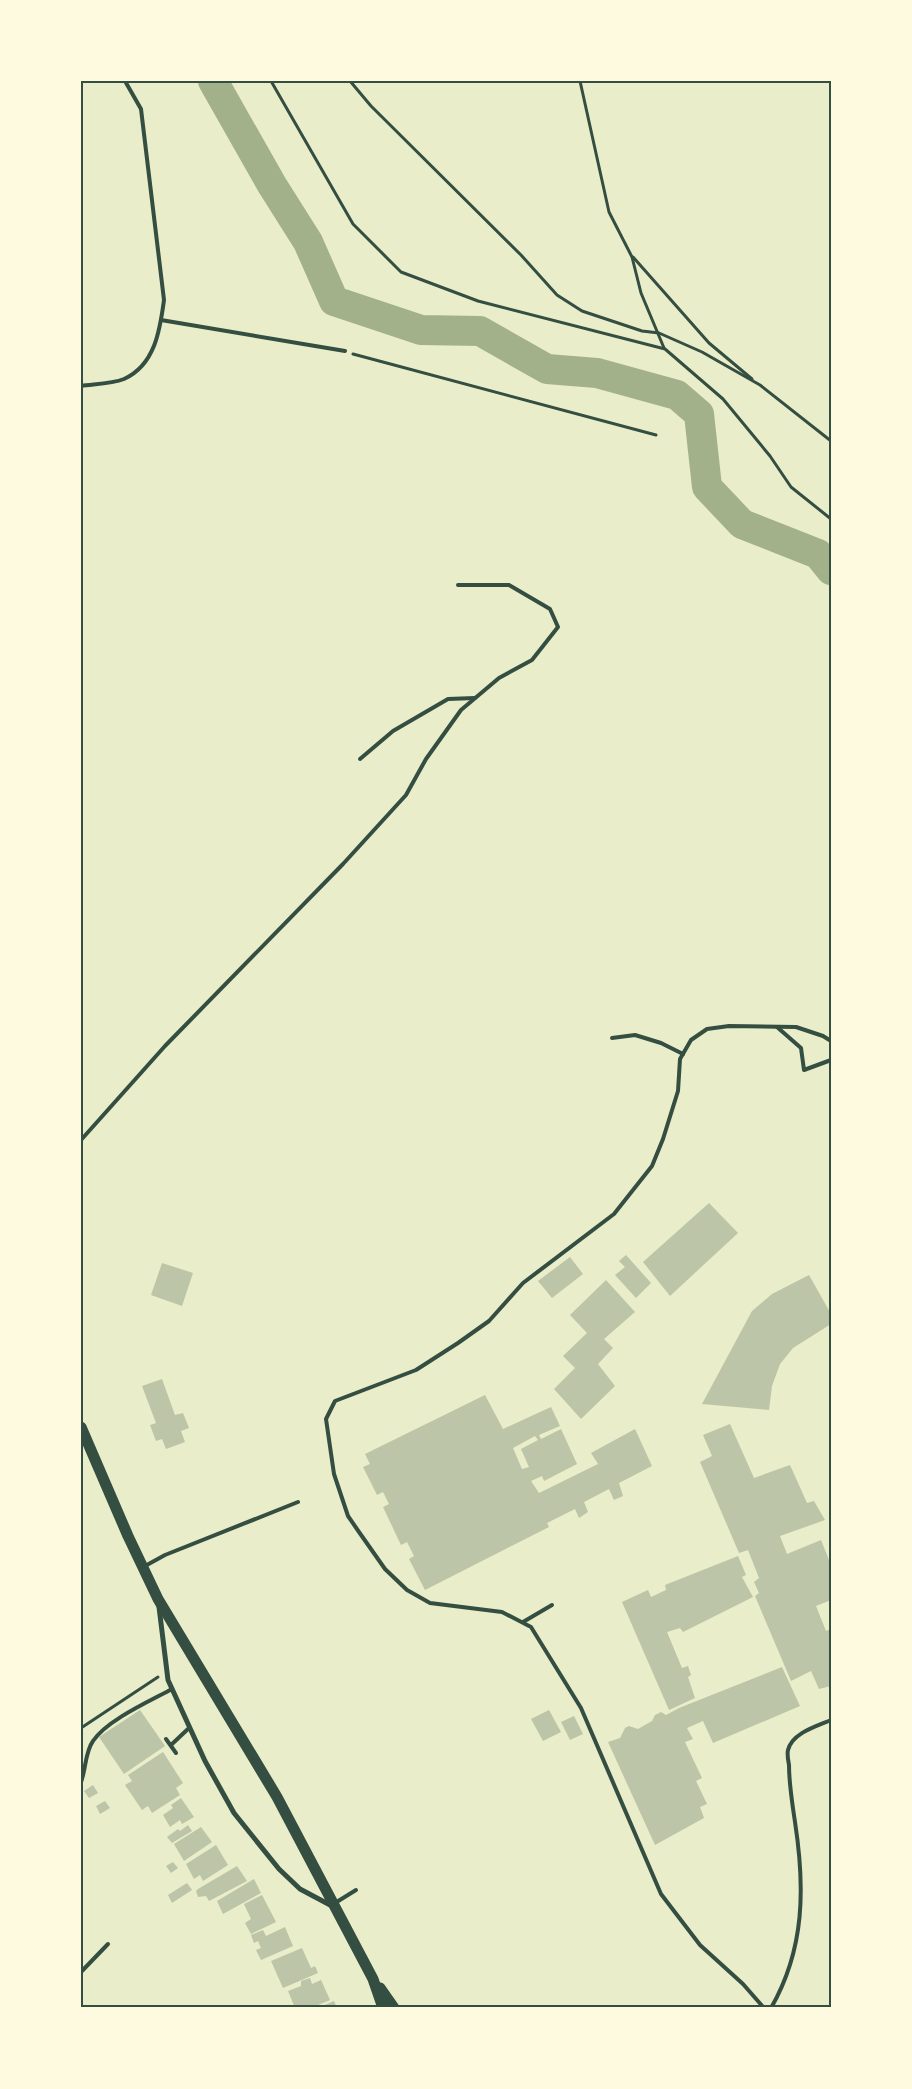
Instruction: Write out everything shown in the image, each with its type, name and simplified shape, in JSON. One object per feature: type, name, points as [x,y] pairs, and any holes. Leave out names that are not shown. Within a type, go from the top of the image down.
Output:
[{"type":"main road","points":[[81,1427],[128,1536],[158,1599],[277,1797],[373,1979],[394,2008]]},
{"type":"main road","points":[[373,1979],[383,2008]]},
{"type":"street","points":[[158,1599],[167,1672],[172,1690],[205,1761],[234,1813],[258,1845],[300,1889],[334,1906]]},
{"type":"lane","points":[[81,386],[124,379],[140,368],[151,354],[161,320],[164,300],[141,109],[125,81]]},
{"type":"lane","points":[[161,320],[345,352]]},
{"type":"lane","points":[[81,1140],[165,1046],[343,864],[406,795],[432,751],[461,710],[499,678],[532,660],[558,627],[550,609],[510,585],[458,585]]},
{"type":"lane","points":[[360,759],[393,731],[448,699],[475,698]]},
{"type":"lane","points":[[764,2008],[743,1984],[700,1944],[661,1894],[581,1708],[531,1628],[502,1612],[430,1603],[407,1590],[385,1569],[348,1516],[334,1474],[326,1419],[336,1401],[416,1370],[489,1321],[523,1283],[614,1214],[652,1166],[663,1139],[678,1091],[678,1071],[683,1054],[691,1040],[707,1029],[729,1026],[796,1027],[823,1036],[831,1041]]},
{"type":"lane","points":[[777,1027],[801,1048],[804,1070],[831,1060]]},
{"type":"lane","points":[[612,1038],[635,1035],[661,1043],[683,1054]]},
{"type":"lane","points":[[144,1567],[165,1555],[298,1502]]},
{"type":"lane","points":[[522,1622],[552,1604]]},
{"type":"lane","points":[[81,1782],[93,1741],[104,1730],[138,1706],[172,1690]]},
{"type":"lane","points":[[772,2008],[787,1976],[794,1952],[801,1912],[801,1862],[790,1797],[788,1749],[795,1738],[831,1720]]},
{"type":"lane","points":[[171,1745],[189,1728]]},
{"type":"lane","points":[[166,1739],[176,1753]]},
{"type":"lane","points":[[334,1906],[356,1890]]},
{"type":"lane","points":[[81,1972],[108,1944]]},
{"type":"path","points":[[272,81],[353,224],[402,272],[478,301],[665,349],[723,399],[770,456],[791,487],[831,519]]},
{"type":"path","points":[[350,81],[371,106],[521,255],[557,296],[582,311],[642,331],[659,333],[702,352],[760,385]]},
{"type":"path","points":[[580,81],[609,212],[632,256],[709,343],[831,441]]},
{"type":"path","points":[[632,256],[641,293],[665,349]]},
{"type":"path","points":[[345,352],[656,435]]},
{"type":"path","points":[[81,1728],[167,1672]]},
{"type":"building","points":[[709,1203],[738,1233],[670,1296],[643,1262]]},
{"type":"building","points":[[626,1255],[651,1283],[636,1298],[615,1275],[625,1267],[619,1261]]},
{"type":"building","points":[[570,1257],[583,1274],[552,1298],[538,1281]]},
{"type":"building","points":[[162,1263],[193,1273],[182,1306],[151,1295]]},
{"type":"building","points":[[809,1275],[831,1314],[831,1324],[793,1348],[780,1364],[772,1386],[769,1410],[702,1404],[752,1311],[772,1294]]},
{"type":"building","points":[[606,1280],[635,1312],[604,1339],[613,1348],[598,1364],[615,1386],[581,1419],[554,1389],[575,1368],[563,1356],[587,1333],[570,1315]]},
{"type":"building","points":[[162,1379],[175,1415],[183,1413],[189,1428],[181,1431],[185,1442],[166,1449],[162,1439],[156,1441],[150,1425],[156,1423],[142,1386]]},
{"type":"building","points":[[485,1395],[503,1429],[551,1407],[560,1426],[539,1435],[541,1439],[561,1429],[577,1464],[544,1481],[542,1476],[531,1481],[539,1493],[598,1464],[591,1453],[635,1429],[652,1466],[619,1483],[623,1496],[614,1500],[609,1489],[584,1502],[588,1512],[579,1518],[575,1509],[547,1523],[549,1527],[425,1590],[409,1559],[414,1556],[407,1542],[401,1545],[383,1507],[389,1504],[383,1492],[377,1495],[363,1467],[370,1464],[365,1454]],"holes":[[[535,1436],[538,1440],[521,1449],[529,1467],[522,1469],[513,1448]]]},
{"type":"building","points":[[730,1424],[754,1478],[790,1465],[807,1503],[814,1501],[825,1520],[780,1536],[787,1554],[821,1540],[829,1560],[831,1559],[831,1600],[816,1606],[826,1631],[831,1629],[831,1686],[819,1689],[811,1671],[791,1681],[755,1596],[759,1593],[754,1582],[759,1578],[748,1550],[739,1553],[700,1462],[712,1456],[703,1435]]},
{"type":"building","points":[[738,1556],[746,1575],[742,1577],[753,1597],[683,1632],[680,1628],[667,1632],[682,1668],[688,1666],[691,1675],[688,1677],[695,1698],[669,1710],[622,1602],[648,1590],[651,1597],[666,1590],[665,1585]]},
{"type":"building","points":[[782,1667],[800,1706],[713,1743],[703,1721],[687,1728],[693,1739],[685,1742],[702,1778],[696,1781],[707,1804],[700,1807],[704,1818],[655,1845],[608,1742],[620,1738],[625,1728],[629,1726],[638,1729],[652,1721],[655,1715],[661,1712],[666,1715]]},
{"type":"building","points":[[140,1710],[165,1746],[124,1774],[99,1737]]},
{"type":"building","points":[[549,1710],[561,1732],[543,1741],[531,1719]]},
{"type":"building","points":[[574,1716],[583,1734],[570,1740],[561,1722]]},
{"type":"building","points":[[163,1752],[183,1783],[176,1788],[180,1795],[152,1813],[148,1806],[142,1810],[125,1785],[132,1781],[128,1775]]},
{"type":"building","points":[[93,1785],[98,1793],[89,1798],[84,1791]]},
{"type":"building","points":[[181,1798],[194,1817],[182,1824],[180,1820],[170,1827],[163,1815],[173,1808],[171,1805]]},
{"type":"building","points":[[105,1801],[110,1808],[100,1814],[96,1806]]},
{"type":"building","points":[[188,1825],[192,1831],[172,1843],[167,1837],[178,1829],[180,1831]]},
{"type":"building","points":[[201,1827],[212,1842],[184,1861],[174,1844]]},
{"type":"building","points":[[216,1845],[228,1865],[203,1881],[200,1875],[194,1879],[186,1864]]},
{"type":"building","points":[[173,1862],[178,1868],[171,1873],[166,1866]]},
{"type":"building","points":[[237,1866],[247,1881],[209,1901],[206,1896],[198,1897],[196,1891],[198,1889]]},
{"type":"building","points":[[254,1879],[261,1893],[223,1914],[217,1901]]},
{"type":"building","points":[[187,1883],[192,1890],[172,1903],[168,1895]]},
{"type":"building","points":[[262,1895],[276,1922],[251,1934],[245,1923],[251,1919],[244,1904]]},
{"type":"building","points":[[285,1927],[293,1946],[261,1960],[256,1950],[261,1948],[258,1941],[254,1943],[251,1935],[263,1930],[266,1936]]},
{"type":"building","points":[[302,1948],[311,1968],[315,1966],[318,1973],[283,1988],[271,1961]]},
{"type":"building","points":[[310,1978],[312,1984],[321,1980],[330,2000],[311,2008],[295,2008],[288,1991],[301,1986],[301,1981]]},
{"type":"building","points":[[334,2001],[337,2008],[318,2008]]},
{"type":"waterway","points":[[213,81],[272,185],[308,242],[334,301],[421,330],[480,331],[547,369],[597,373],[677,395],[699,414],[707,487],[742,524],[818,554],[831,570]]}]
